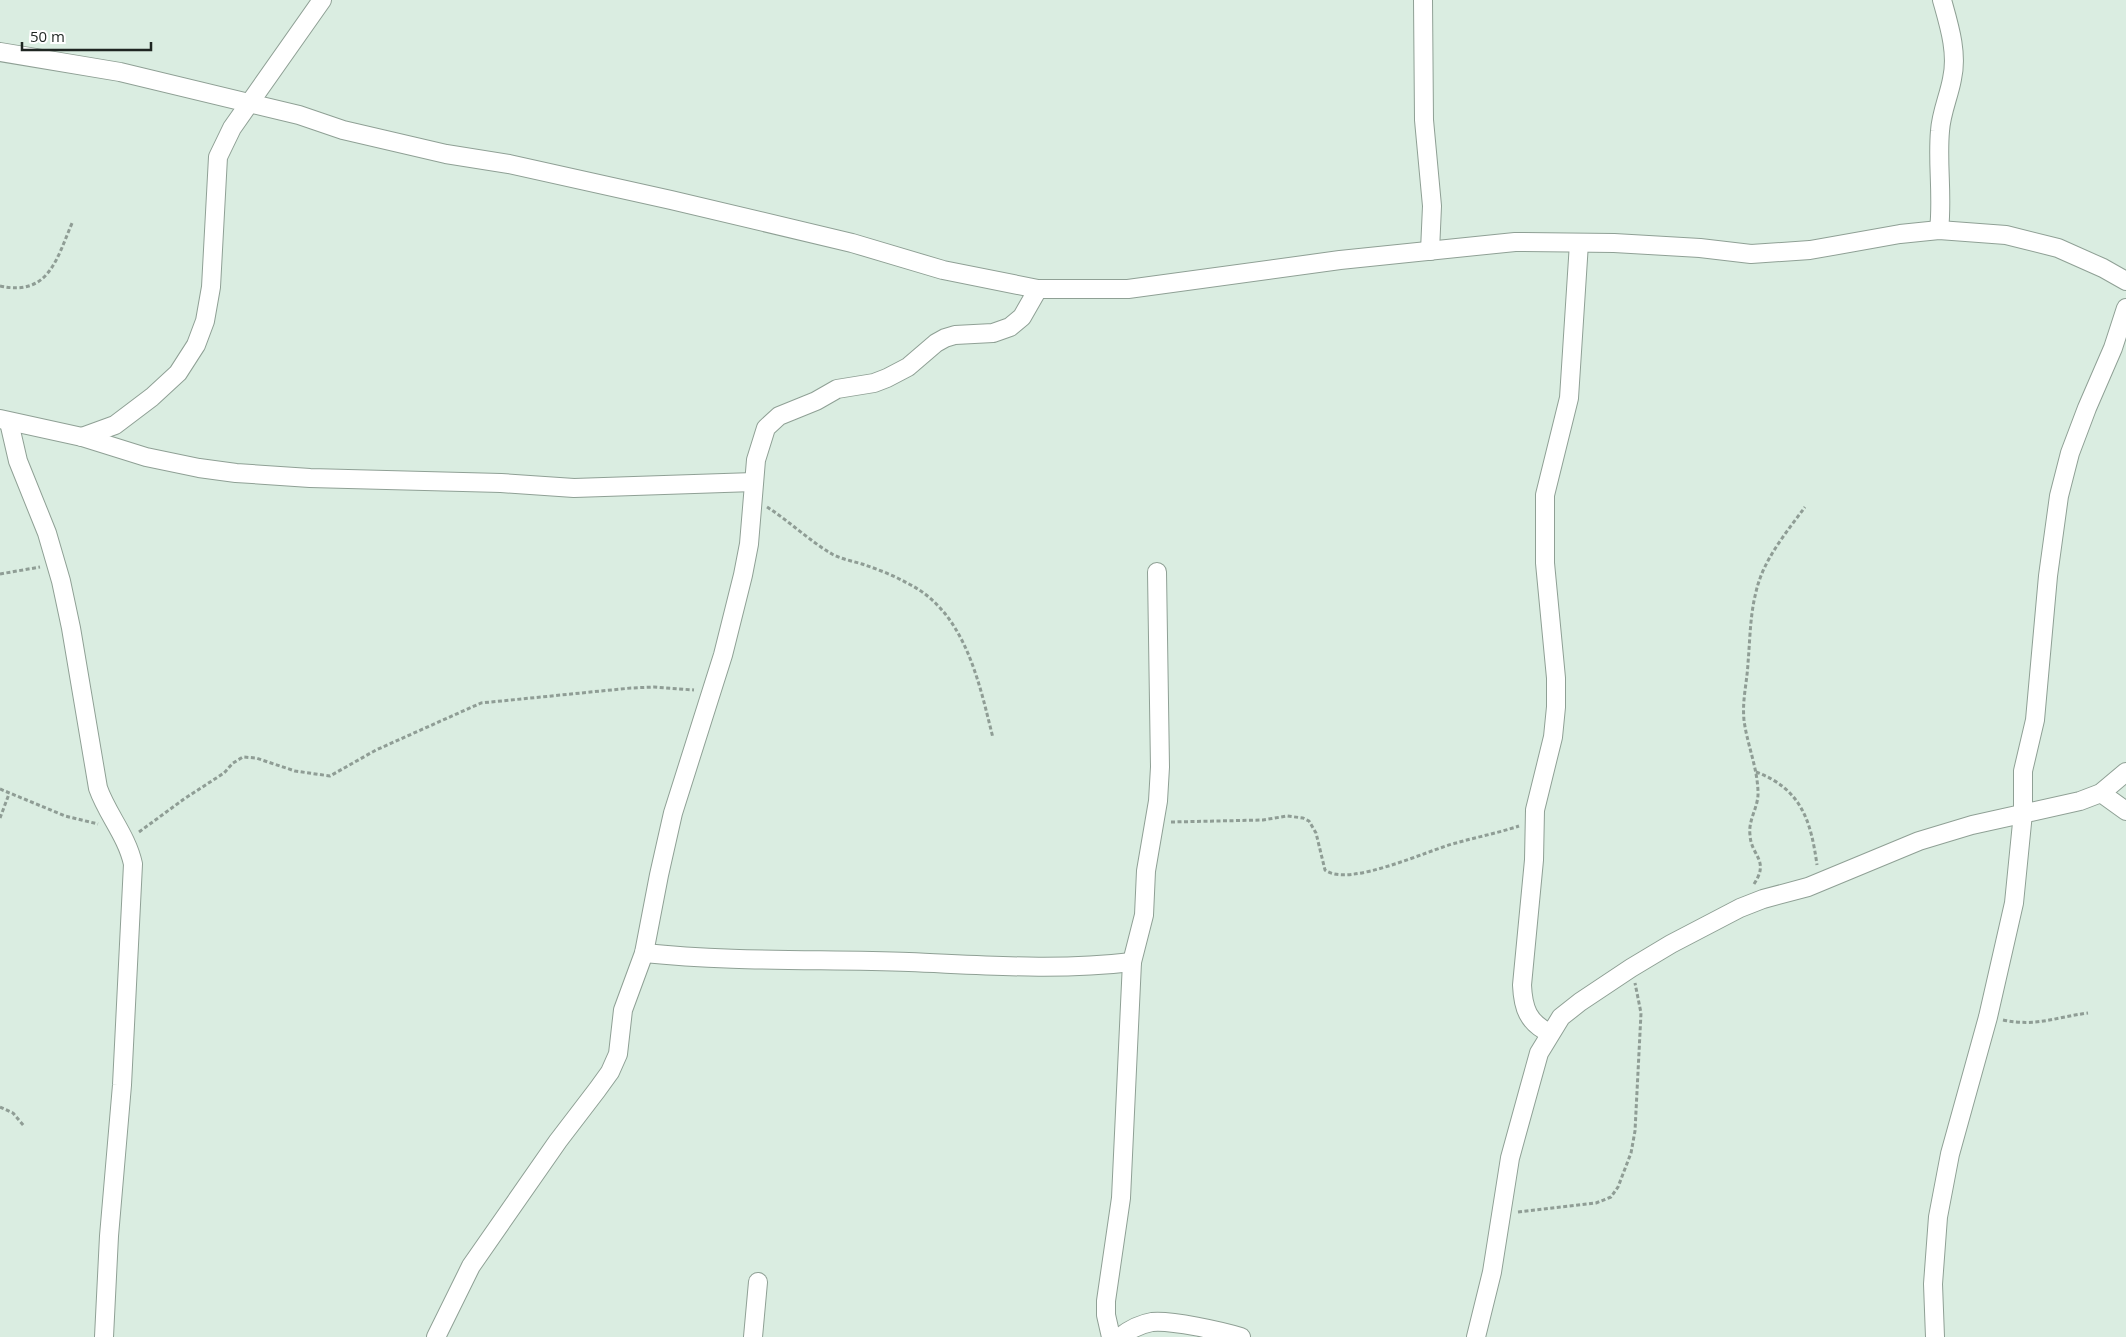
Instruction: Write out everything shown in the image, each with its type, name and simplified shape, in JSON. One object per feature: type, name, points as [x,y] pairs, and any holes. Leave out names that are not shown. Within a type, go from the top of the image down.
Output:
[{"type":"street","points":[[82,437],[115,425],[152,397],[178,373],[196,345],[205,321],[211,287],[218,157],[232,128],[322,0]]},
{"type":"street","points":[[1422,0],[1424,120],[1432,206],[1430,251]]},
{"type":"street","points":[[1939,230],[1942,198],[1940,128],[1953,77],[1954,62],[1949,23],[1942,0]]},
{"type":"street","points":[[0,52],[120,72],[298,115],[343,130],[437,152],[510,164],[671,200],[852,243],[943,270],[1038,289],[1128,289],[1340,260],[1515,242],[1700,248],[1761,254],[1810,250],[1939,230],[2006,235],[2058,248],[2103,268],[2126,281]]},
{"type":"street","points":[[1550,1033],[1540,1028],[1527,1015],[1522,998],[1534,860],[1534,821],[1553,738],[1556,707],[1556,678],[1545,563],[1545,495],[1569,398],[1579,243]]},
{"type":"street","points":[[436,1337],[476,1259],[558,1141],[610,1072],[618,1054],[620,1023],[626,998],[644,953],[673,813],[712,692],[743,576],[756,460],[764,433],[774,419],[816,401],[842,387],[874,383],[887,378],[908,367],[936,343],[946,338],[955,335],[993,333],[1010,328],[1022,317],[1038,289]]},
{"type":"street","points":[[1935,1337],[1933,1284],[1938,1217],[1953,1145],[1988,1017],[2014,903],[2024,813],[2023,771],[2035,720],[2048,576],[2059,496],[2070,453],[2086,408],[2113,348],[2126,308]]},
{"type":"street","points":[[104,1337],[109,1236],[122,1085],[127,952],[133,864],[126,842],[101,797],[94,772],[71,628],[56,564],[47,533],[21,471],[5,420],[82,437],[146,457],[199,468],[294,478],[501,483],[574,488],[753,490]]},
{"type":"street","points":[[1111,1337],[1106,1315],[1106,1301],[1120,1198],[1132,962],[1144,915],[1146,871],[1155,824],[1160,767],[1157,572]]},
{"type":"street","points":[[1476,1337],[1492,1272],[1510,1158],[1539,1053],[1561,1017],[1631,968],[1671,944],[1740,908],[1763,899],[1808,887],[1919,841],[1972,825],[2080,801],[2102,793],[2126,772]]},
{"type":"street","points":[[2102,793],[2126,811]]},
{"type":"street","points":[[644,953],[690,957],[910,962],[971,966],[1078,967],[1132,962]]},
{"type":"street","points":[[753,1337],[758,1282]]},
{"type":"street","points":[[1120,1337],[1129,1330],[1152,1322],[1184,1325],[1241,1337]]},
{"type":"path","points":[[0,286],[17,288],[29,286],[50,274],[73,221]]},
{"type":"path","points":[[753,490],[786,520],[833,555],[886,573],[910,584],[933,599],[967,650],[980,684],[993,738]]},
{"type":"path","points":[[1740,908],[1759,877],[1761,867],[1761,861],[1749,834],[1758,799],[1756,772],[1748,742],[1743,699],[1756,591],[1776,547],[1805,507]]},
{"type":"path","points":[[0,574],[56,564]]},
{"type":"path","points":[[126,842],[184,799],[218,778],[233,763],[243,757],[256,758],[295,771],[330,776],[376,750],[480,703],[638,688],[687,689],[712,692]]},
{"type":"path","points":[[1756,772],[1781,785],[1796,799],[1806,815],[1812,833],[1820,882]]},
{"type":"path","points":[[0,789],[65,816],[88,823],[116,826]]},
{"type":"path","points":[[0,818],[9,794]]},
{"type":"path","points":[[1155,824],[1193,820],[1264,820],[1296,816],[1309,821],[1313,826],[1325,870],[1336,875],[1347,875],[1403,862],[1456,843],[1494,834],[1534,821]]},
{"type":"path","points":[[1501,1213],[1596,1203],[1611,1197],[1618,1187],[1631,1153],[1634,1138],[1641,1038],[1641,1013],[1631,968]]},
{"type":"path","points":[[1988,1017],[2029,1024],[2088,1013]]},
{"type":"path","points":[[0,1107],[13,1113],[24,1126]]}]
